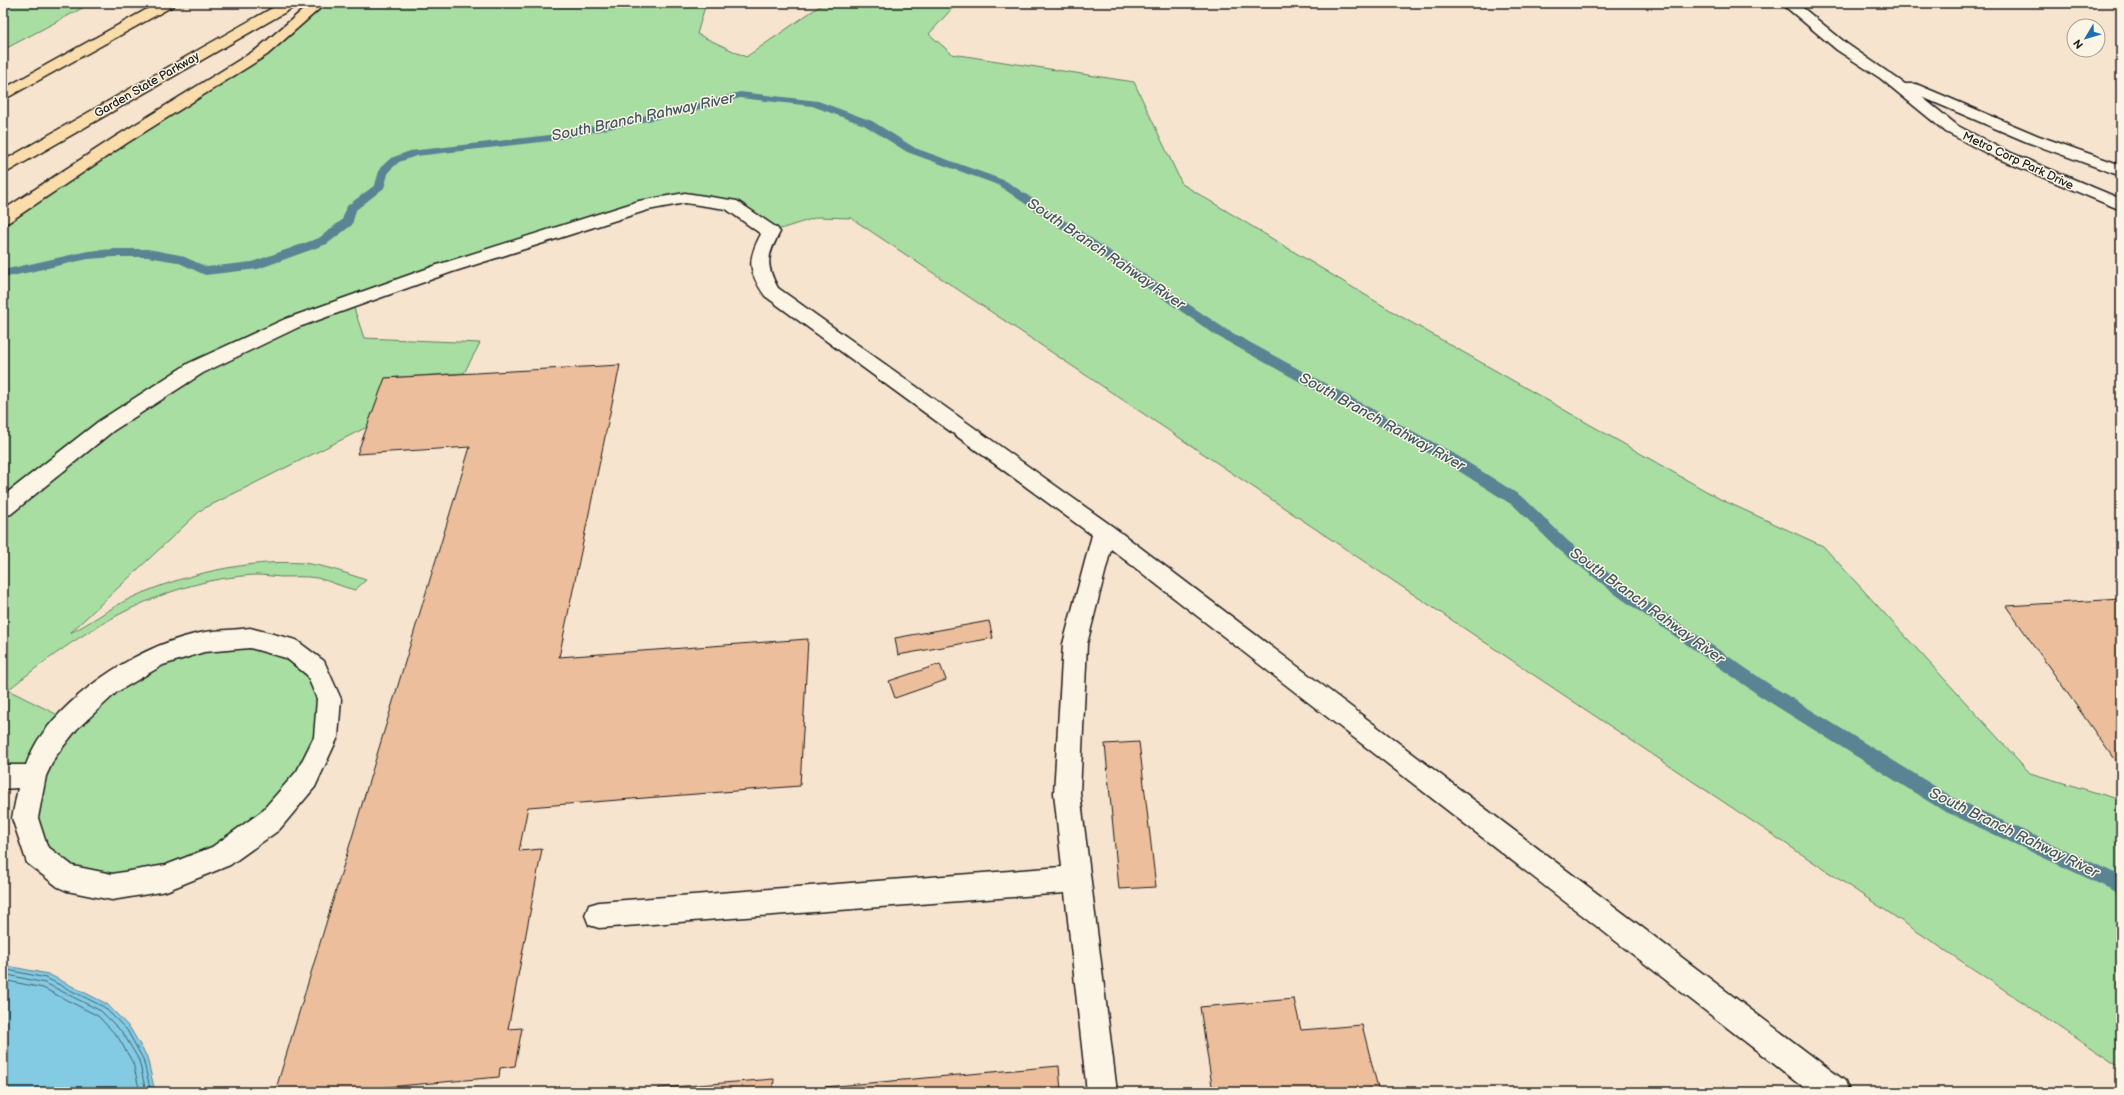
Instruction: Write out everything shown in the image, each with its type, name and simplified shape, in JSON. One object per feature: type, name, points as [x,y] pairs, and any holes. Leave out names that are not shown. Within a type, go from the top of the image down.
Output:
[{"type":"highway","points":[[3,95],[168,3]]},
{"type":"highway","name":"Garden State Parkway","points":[[3,168],[291,3]]},
{"type":"highway","points":[[3,218],[121,140],[262,52],[319,3]]},
{"type":"lane","name":"Metro Corp Park Drive","points":[[1788,3],[1842,46],[1885,75],[1952,129],[1973,141],[2121,205]]},
{"type":"lane","name":"Metro Corp Park Drive","points":[[1885,75],[2033,139],[2121,171]]},
{"type":"lane","points":[[3,508],[106,426],[196,368],[292,323],[446,268],[645,204],[685,198],[731,205],[771,232],[758,255],[761,274],[771,292],[1104,532],[1834,1092]]},
{"type":"lane","points":[[1102,1092],[1067,793],[1075,644],[1104,532]]},
{"type":"lane","points":[[250,638],[288,647],[316,668],[329,699],[326,737],[306,779],[270,821],[221,856],[166,878],[112,887],[67,878],[36,854],[25,818],[33,776],[46,749],[68,721],[108,685],[156,657],[204,642],[250,638]]},
{"type":"lane","points":[[3,776],[33,776]]},
{"type":"lane","points":[[599,915],[1077,879]]},
{"type":"green space","points":[[3,3],[92,3],[3,50]]},
{"type":"green space","points":[[319,3],[706,3],[697,34],[746,57],[824,3],[957,3],[929,34],[952,54],[1134,82],[1182,184],[1400,316],[1720,499],[1823,546],[2030,773],[2121,800],[2121,1068],[851,218],[818,217],[771,232],[731,205],[685,198],[352,302],[364,338],[480,343],[464,373],[385,378],[367,427],[201,510],[70,633],[125,601],[152,589],[216,570],[238,566],[281,562],[302,563],[326,567],[366,580],[355,590],[317,578],[257,575],[219,579],[185,587],[122,613],[92,630],[63,648],[8,690],[68,720],[109,685],[204,642],[288,647],[329,699],[306,779],[221,856],[112,887],[36,854],[33,777],[3,777],[3,218],[262,52]]},
{"type":"water","points":[[3,965],[48,974],[107,1004],[130,1028],[147,1057],[155,1092],[3,1092]]},
{"type":"building","points":[[620,365],[559,657],[808,639],[800,786],[528,807],[519,851],[542,849],[508,1029],[522,1028],[515,1066],[500,1068],[499,1077],[332,1092],[275,1092],[470,447],[357,454],[385,378]]},
{"type":"building","points":[[2121,599],[2121,769],[2006,606]]},
{"type":"building","points":[[989,621],[993,638],[898,655],[895,638]]},
{"type":"building","points":[[940,664],[946,680],[895,698],[889,681]]},
{"type":"building","points":[[1139,742],[1156,887],[1119,889],[1105,744]]},
{"type":"building","points":[[1294,999],[1301,1030],[1362,1025],[1379,1092],[1213,1092],[1200,1007]]},
{"type":"building","points":[[1059,1066],[1061,1092],[825,1092],[825,1087]]},
{"type":"building","points":[[774,1079],[773,1092],[658,1092],[659,1088]]},
{"type":"waterway","name":"South Branch Rahway River","points":[[3,274],[88,255],[115,253],[148,253],[180,259],[205,271],[254,266],[323,241],[348,222],[351,209],[380,186],[384,170],[395,160],[414,153],[550,138],[682,111],[740,95],[814,103],[868,123],[911,150],[1002,183],[1222,333],[1448,457],[1519,502],[1563,545],[1624,593],[1766,691],[1948,804],[2121,885]]}]
